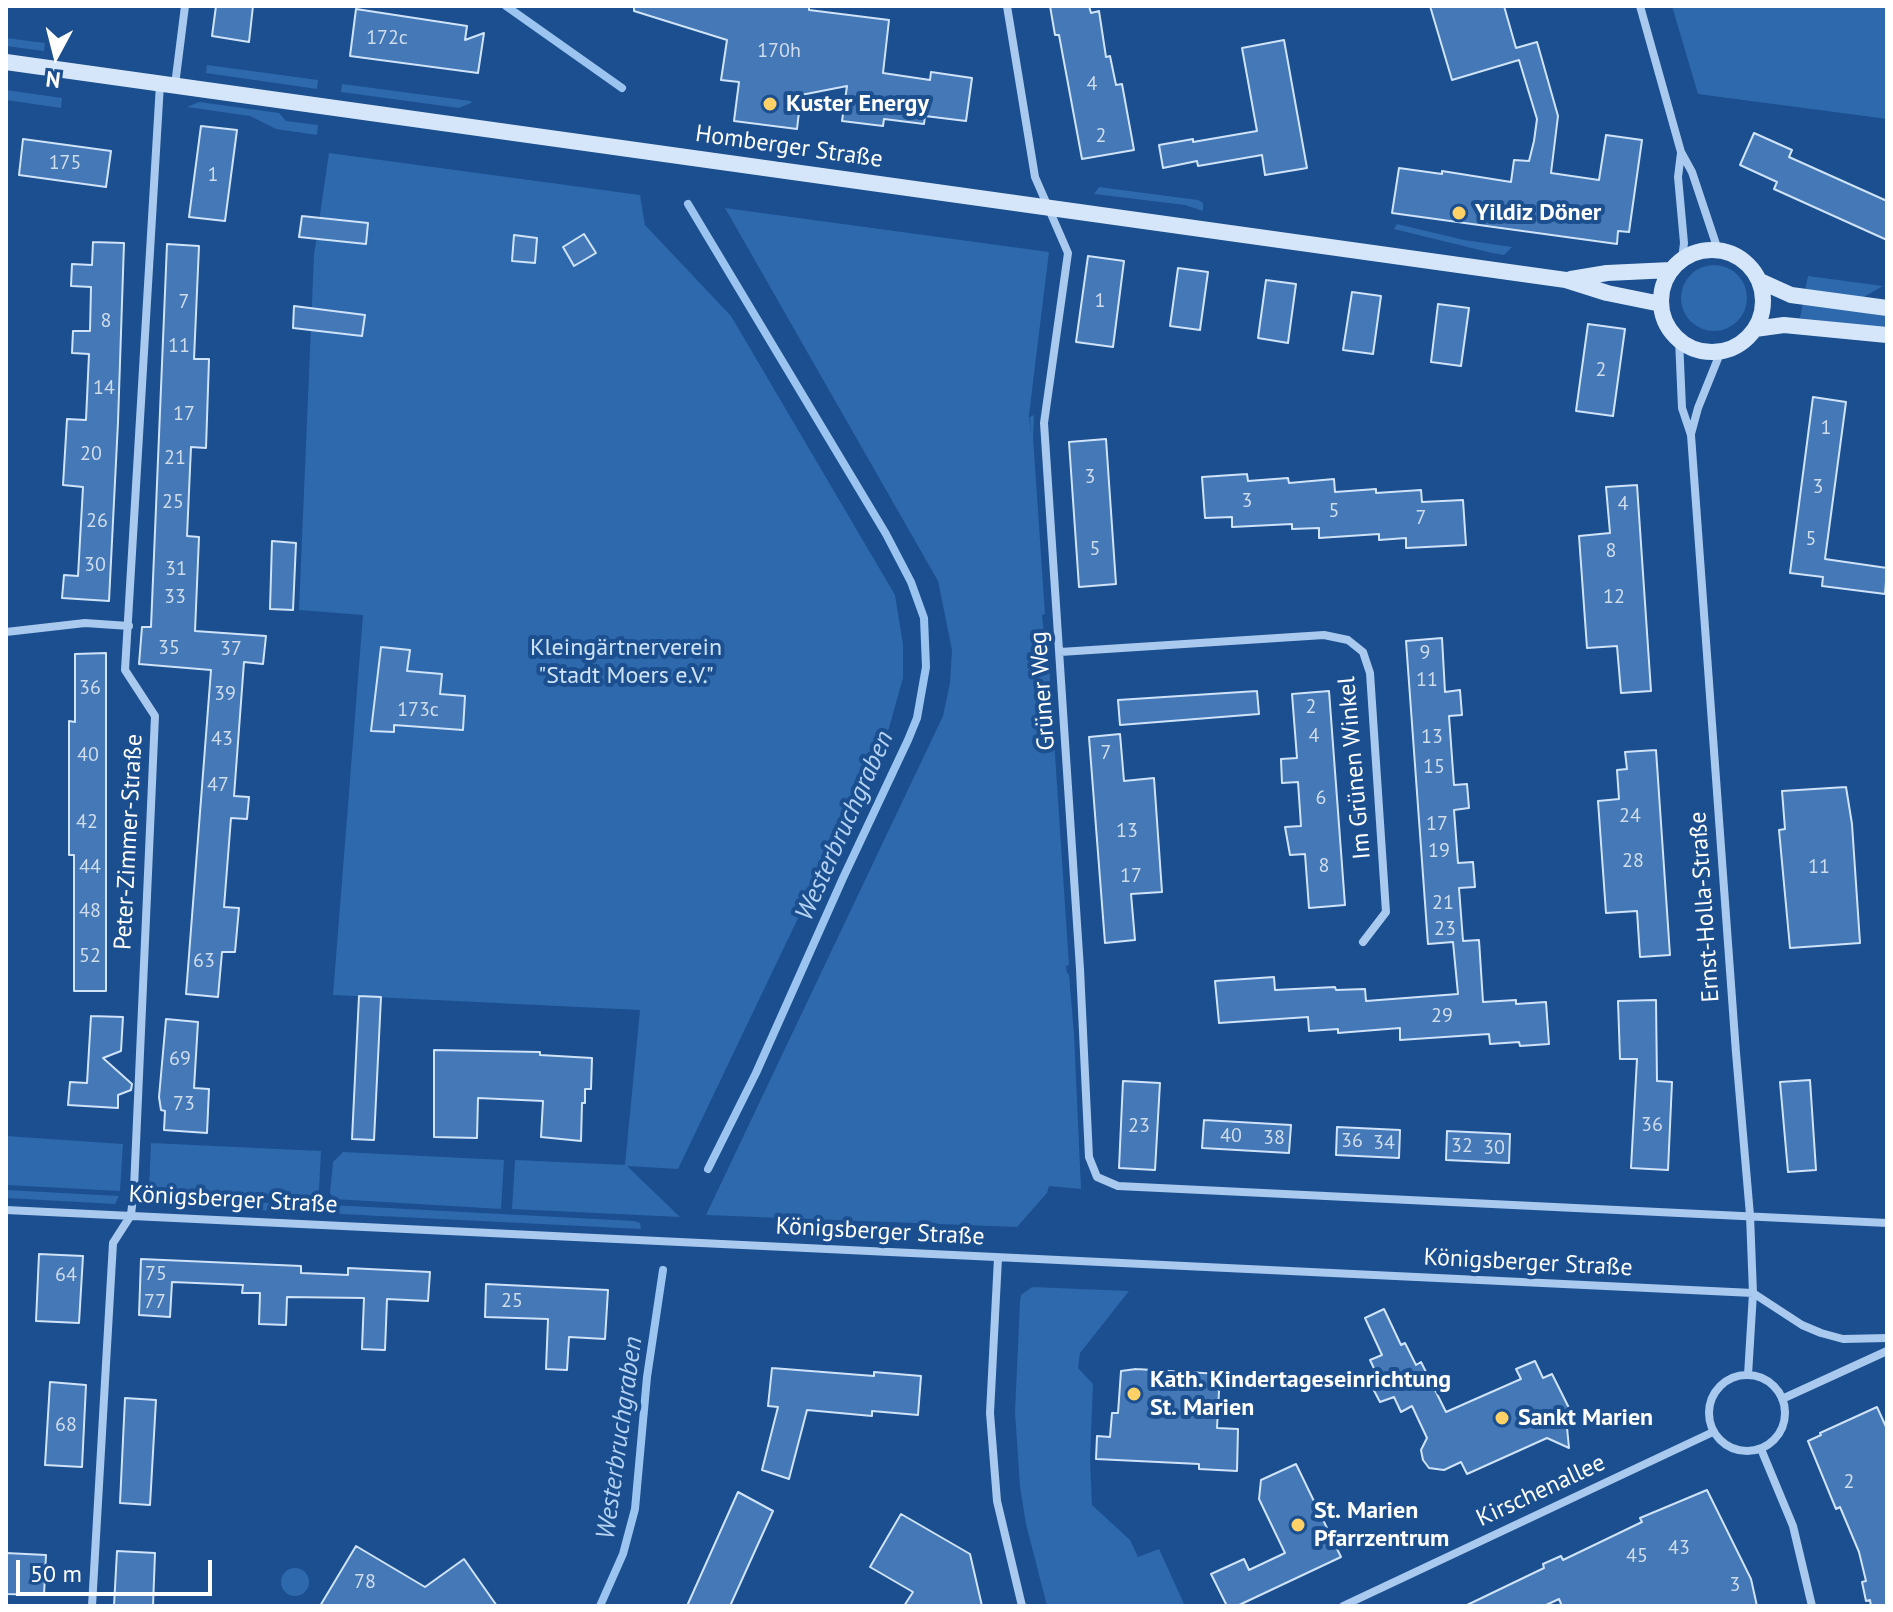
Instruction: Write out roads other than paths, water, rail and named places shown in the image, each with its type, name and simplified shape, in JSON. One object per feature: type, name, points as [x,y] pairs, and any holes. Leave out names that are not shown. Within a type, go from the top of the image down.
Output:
[{"type":"main road","name":"Homberger Straße","points":[[6,62],[1566,280],[1607,293],[1661,304]]},
{"type":"main road","points":[[1760,281],[1762,311],[1755,329],[1746,339],[1721,351],[1698,350],[1679,339],[1670,329],[1661,304],[1662,292],[1676,265],[1693,253],[1718,250],[1743,260],[1760,281],[1791,295],[1887,308]]},
{"type":"main road","name":"Homberger Straße","points":[[1566,280],[1676,265]]},
{"type":"main road","points":[[1755,329],[1784,325],[1887,335]]},
{"type":"street","name":"Peter-Zimmer-Straße","points":[[92,1606],[113,1243],[131,1215],[155,716],[125,670],[167,84],[185,6]]},
{"type":"street","name":"Grüner Weg","points":[[1007,6],[1034,173],[1068,253],[1044,423],[1089,1157],[1097,1177],[1118,1186],[1750,1215]]},
{"type":"street","points":[[1640,6],[1681,152],[1692,172],[1718,250]]},
{"type":"street","points":[[1676,265],[1684,243],[1678,177],[1681,152]]},
{"type":"street","name":"Ernst-Holla-Straße","points":[[1679,339],[1682,408],[1691,435],[1750,1215],[1753,1293],[1748,1375]]},
{"type":"street","name":"Ernst-Holla-Straße","points":[[1691,435],[1698,408],[1721,351]]},
{"type":"street","points":[[6,632],[85,623],[129,626]]},
{"type":"street","name":"Im Grünen Winkel","points":[[1060,652],[1324,635],[1348,640],[1363,652],[1370,673],[1386,912],[1363,942]]},
{"type":"street","name":"Königsberger Straße","points":[[6,1210],[1753,1293]]},
{"type":"street","points":[[1750,1215],[1887,1223]]},
{"type":"street","points":[[998,1258],[990,1413],[997,1501],[1022,1606]]},
{"type":"street","points":[[1753,1293],[1802,1325],[1821,1333],[1843,1339],[1887,1338]]},
{"type":"street","points":[[1782,1399],[1887,1351]]},
{"type":"street","points":[[1748,1375],[1769,1382],[1782,1399],[1784,1424],[1775,1439],[1761,1449],[1748,1452],[1734,1450],[1722,1443],[1713,1432],[1708,1416],[1714,1393],[1725,1381],[1748,1375]]},
{"type":"street","name":"Kirschenallee","points":[[1343,1606],[1713,1432]]},
{"type":"street","points":[[1761,1449],[1793,1526],[1812,1606]]},
{"type":"waterway","name":"Westerbruchgraben","points":[[506,6],[622,88]]},
{"type":"waterway","name":"Westerbruchgraben","points":[[688,204],[886,534],[911,582],[924,618],[926,667],[917,718],[908,740],[756,1073],[708,1169]]},
{"type":"waterway","name":"Westerbruchgraben","points":[[600,1606],[623,1554],[635,1509],[647,1377],[663,1270]]},
{"type":"place","name":"Kuster Energy","points":[[770,104]]},
{"type":"place","name":"Yildiz Döner","points":[[1459,213]]},
{"type":"place","name":"Kath. Kindertageseinrichtung St. Marien","points":[[1134,1394]]},
{"type":"place","name":"Sankt Marien","points":[[1502,1418]]},
{"type":"place","name":"St. Marien Pfarrzentrum","points":[[1298,1525]]},
{"type":"park label","name":"Kleingärtnerverein \"Stadt Moers e.V.\"","points":[[626,662]]}]
